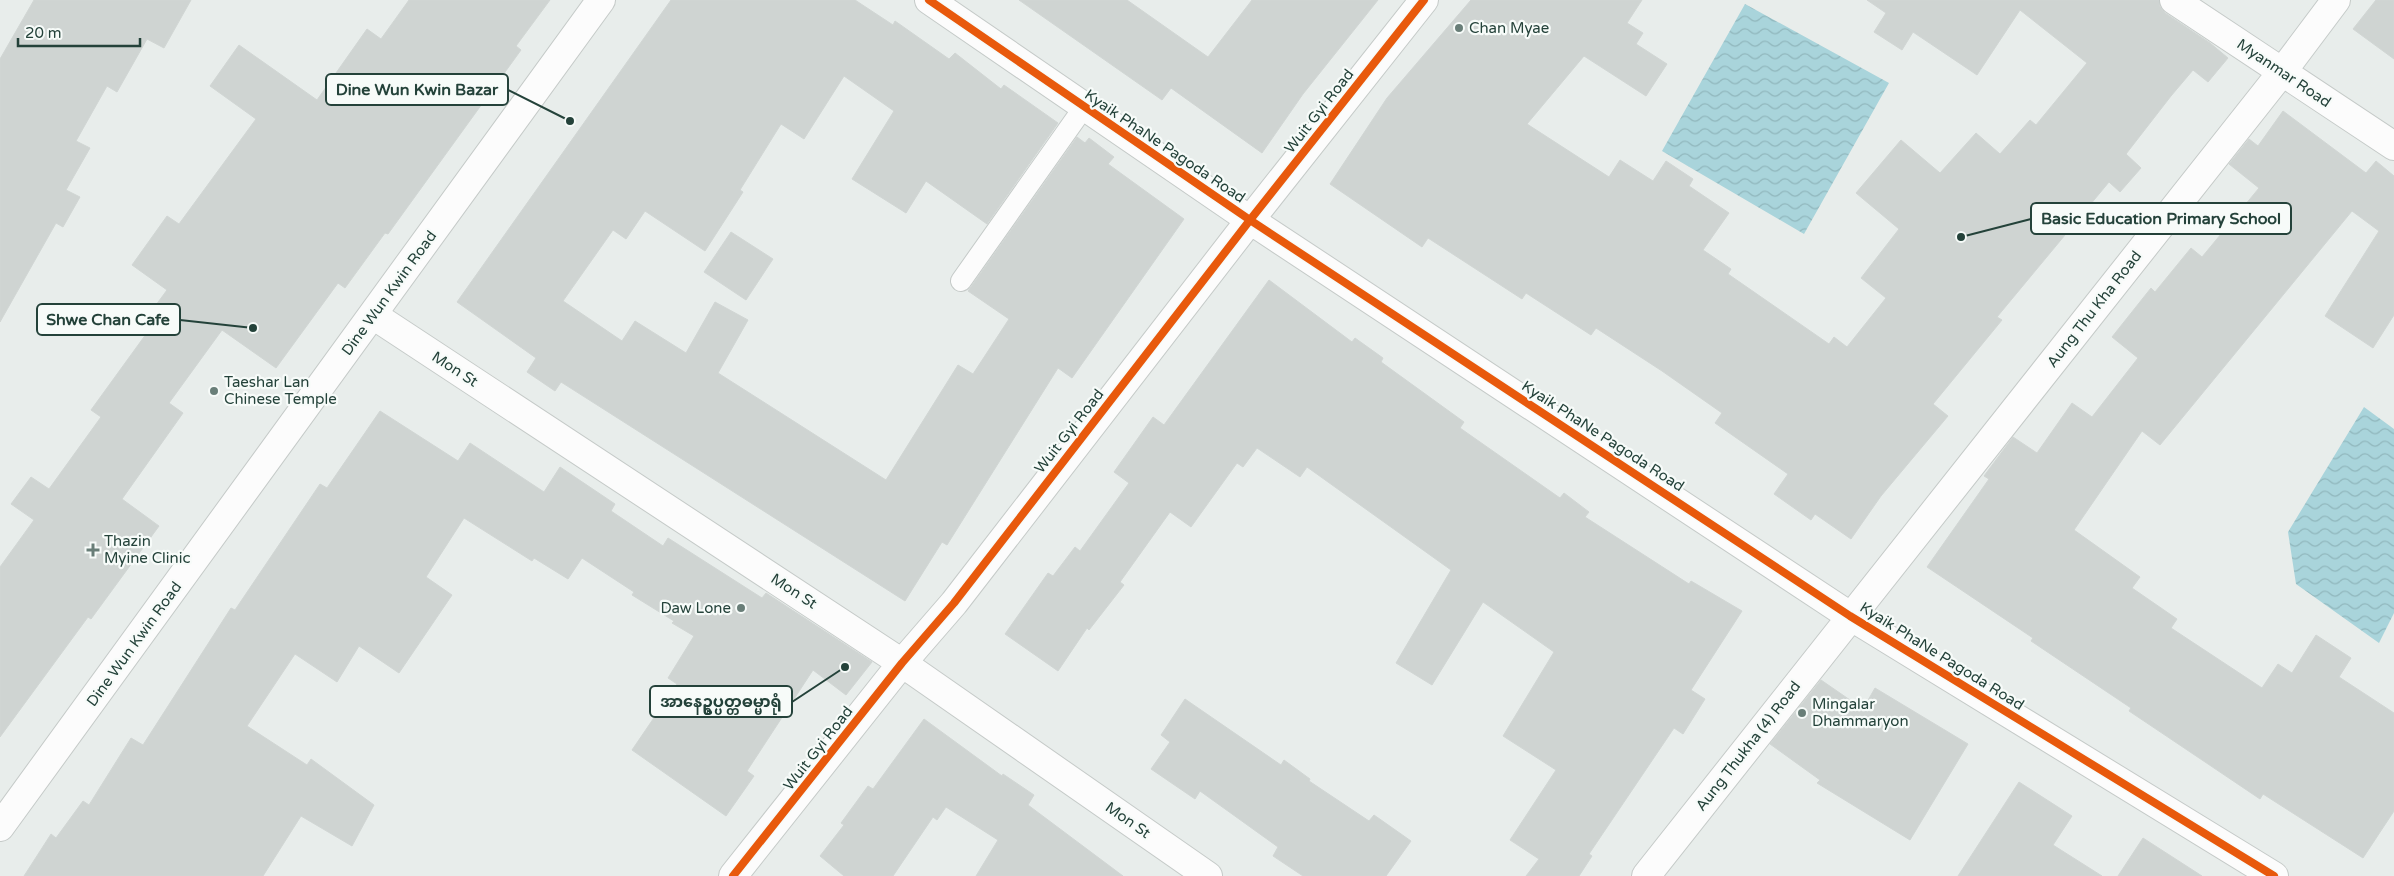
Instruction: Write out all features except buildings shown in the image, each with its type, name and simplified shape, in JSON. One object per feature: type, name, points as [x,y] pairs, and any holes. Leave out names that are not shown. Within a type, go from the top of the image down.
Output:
[{"type":"street","name":"Dine Wun Kwin Road","points":[[0,827],[601,0]]},
{"type":"street","name":"Kyaik PhaNe Pagoda Road","points":[[929,0],[1250,220],[1850,616],[2274,876]]},
{"type":"street","name":"Wuit Gyi Road","points":[[733,876],[902,663],[954,603],[1250,220],[1424,0]]},
{"type":"street","name":"Myanmar Road","points":[[2174,0],[2394,146]]},
{"type":"street","name":"Aung Thu Kha Road","points":[[1850,616],[2282,72],[2336,0]]},
{"type":"street","name":"Mon St","points":[[373,315],[902,663],[1208,876]]},
{"type":"street","name":"Aung Thukha (4) Road","points":[[1646,876],[1850,616]]},
{"type":"lane","points":[[961,281],[1084,107]]},
{"type":"water","points":[[1745,4],[1889,83],[1804,234],[1662,151]]},
{"type":"water","points":[[2364,407],[2394,429],[2394,613],[2379,643],[2296,584],[2288,532]]},
{"type":"cycle path","points":[[929,0],[1250,220],[1850,616],[2274,876]]},
{"type":"cycle path","points":[[733,876],[902,663],[954,603],[1250,220],[1424,0]]},
{"type":"place","name":"Chan Myae","points":[[1459,28]]},
{"type":"place","name":"Dine Wun Kwin Bazar","points":[[570,121]]},
{"type":"place","name":"Basic Education Primary School","points":[[1961,237]]},
{"type":"place","name":"Shwe Chan Cafe","points":[[253,328]]},
{"type":"place","name":"Taeshar Lan Chinese Temple","points":[[214,391]]},
{"type":"place","name":"Thazin Myine Clinic","points":[[93,550]]},
{"type":"place","name":"Daw Lone","points":[[741,608]]},
{"type":"place","name":"အာနေဥ္စပ္ပတ္တဓမ္မာရုံ","points":[[845,667]]},
{"type":"place","name":"Mingalar Dhammaryon","points":[[1802,713]]}]
